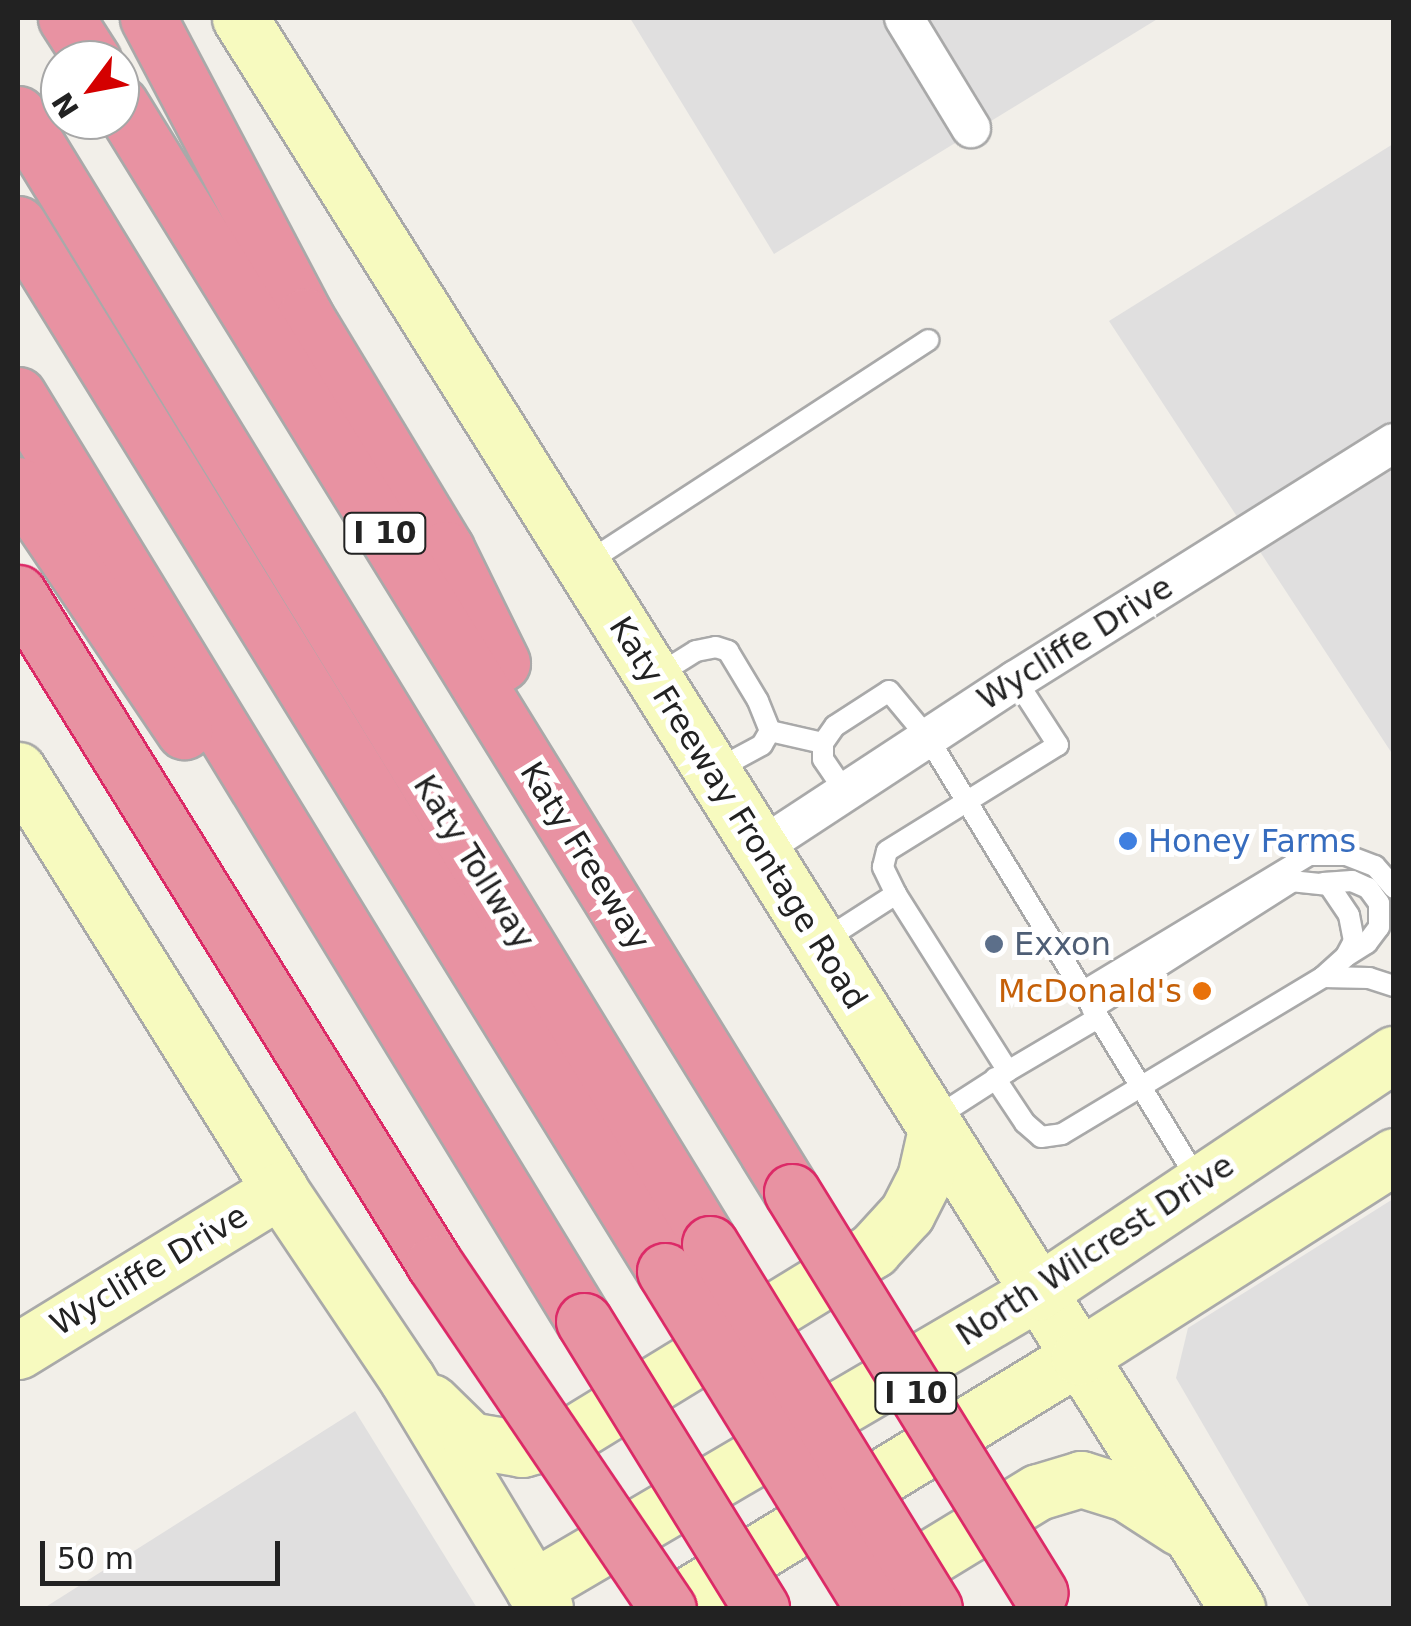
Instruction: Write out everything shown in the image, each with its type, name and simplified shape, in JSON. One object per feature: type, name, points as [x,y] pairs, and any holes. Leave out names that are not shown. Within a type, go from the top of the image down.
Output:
[{"type":"highway","points":[[66,18],[80,40]]},
{"type":"highway","points":[[148,18],[306,316],[446,549],[650,961]]},
{"type":"highway","name":"Katy Tollway","points":[[18,114],[687,1258],[873,1608]]},
{"type":"highway","name":"Katy Freeway","points":[[140,136],[1045,1601]]},
{"type":"highway","name":"Katy Tollway","points":[[18,224],[687,1258],[934,1608]]},
{"type":"highway","points":[[18,396],[761,1608]]},
{"type":"highway","points":[[18,485],[162,702],[414,1041]]},
{"type":"highway","points":[[18,592],[424,1247],[668,1608]]},
{"type":"main road","name":"Katy Freeway Frontage Road","points":[[240,18],[1237,1608]]},
{"type":"main road","points":[[18,770],[280,1190],[407,1379],[539,1598]]},
{"type":"main road","name":"North Wilcrest Drive","points":[[539,1598],[1038,1292],[1394,1054]]},
{"type":"main road","points":[[407,1379],[470,1440],[522,1450],[568,1437],[873,1250],[907,1213],[925,1178],[933,1125]]},
{"type":"main road","points":[[668,1608],[1079,1357],[1394,1156]]},
{"type":"main road","name":"Wycliffe Drive","points":[[18,1350],[280,1190]]},
{"type":"main road","points":[[847,1608],[1038,1492],[1081,1480],[1126,1494],[1190,1536]]},
{"type":"street","points":[[904,18],[971,128]]},
{"type":"street","name":"Wycliffe Drive","points":[[760,848],[1016,680],[1394,443]]},
{"type":"lane","points":[[583,565],[928,340]]},
{"type":"lane","points":[[653,678],[696,651],[716,647],[728,652],[758,701],[770,731]]},
{"type":"lane","points":[[1016,680],[1058,745],[886,851],[883,867],[1025,1124],[1041,1137],[1062,1134],[1324,976],[1367,944],[1379,927],[1379,903],[1368,888],[1352,881],[1293,881],[1090,1006]]},
{"type":"lane","points":[[846,792],[823,759],[822,743],[835,726],[889,692],[906,706],[928,738],[1200,1184]]},
{"type":"lane","points":[[770,731],[822,743]]},
{"type":"lane","points":[[712,772],[762,745],[770,731]]},
{"type":"lane","points":[[933,1125],[1090,1006],[1309,855],[1346,856],[1375,866],[1394,888]]},
{"type":"lane","points":[[1323,883],[1338,894],[1349,915],[1354,941],[1346,956]]},
{"type":"lane","points":[[820,943],[896,894]]},
{"type":"lane","points":[[1324,976],[1370,978],[1394,986]]},
{"type":"shaded area","points":[[630,18],[1159,18],[774,254]]},
{"type":"shaded area","points":[[1393,144],[1393,755],[1109,321]]},
{"type":"shaded area","points":[[1393,1199],[1393,1608],[1310,1608],[1176,1378],[1188,1328]]},
{"type":"shaded area","points":[[355,1411],[477,1608],[44,1608]]},
{"type":"place","name":"Honey Farms","points":[[1128,841]]},
{"type":"place","name":"Exxon","points":[[994,944]]},
{"type":"place","name":"McDonald's","points":[[1202,991]]}]
